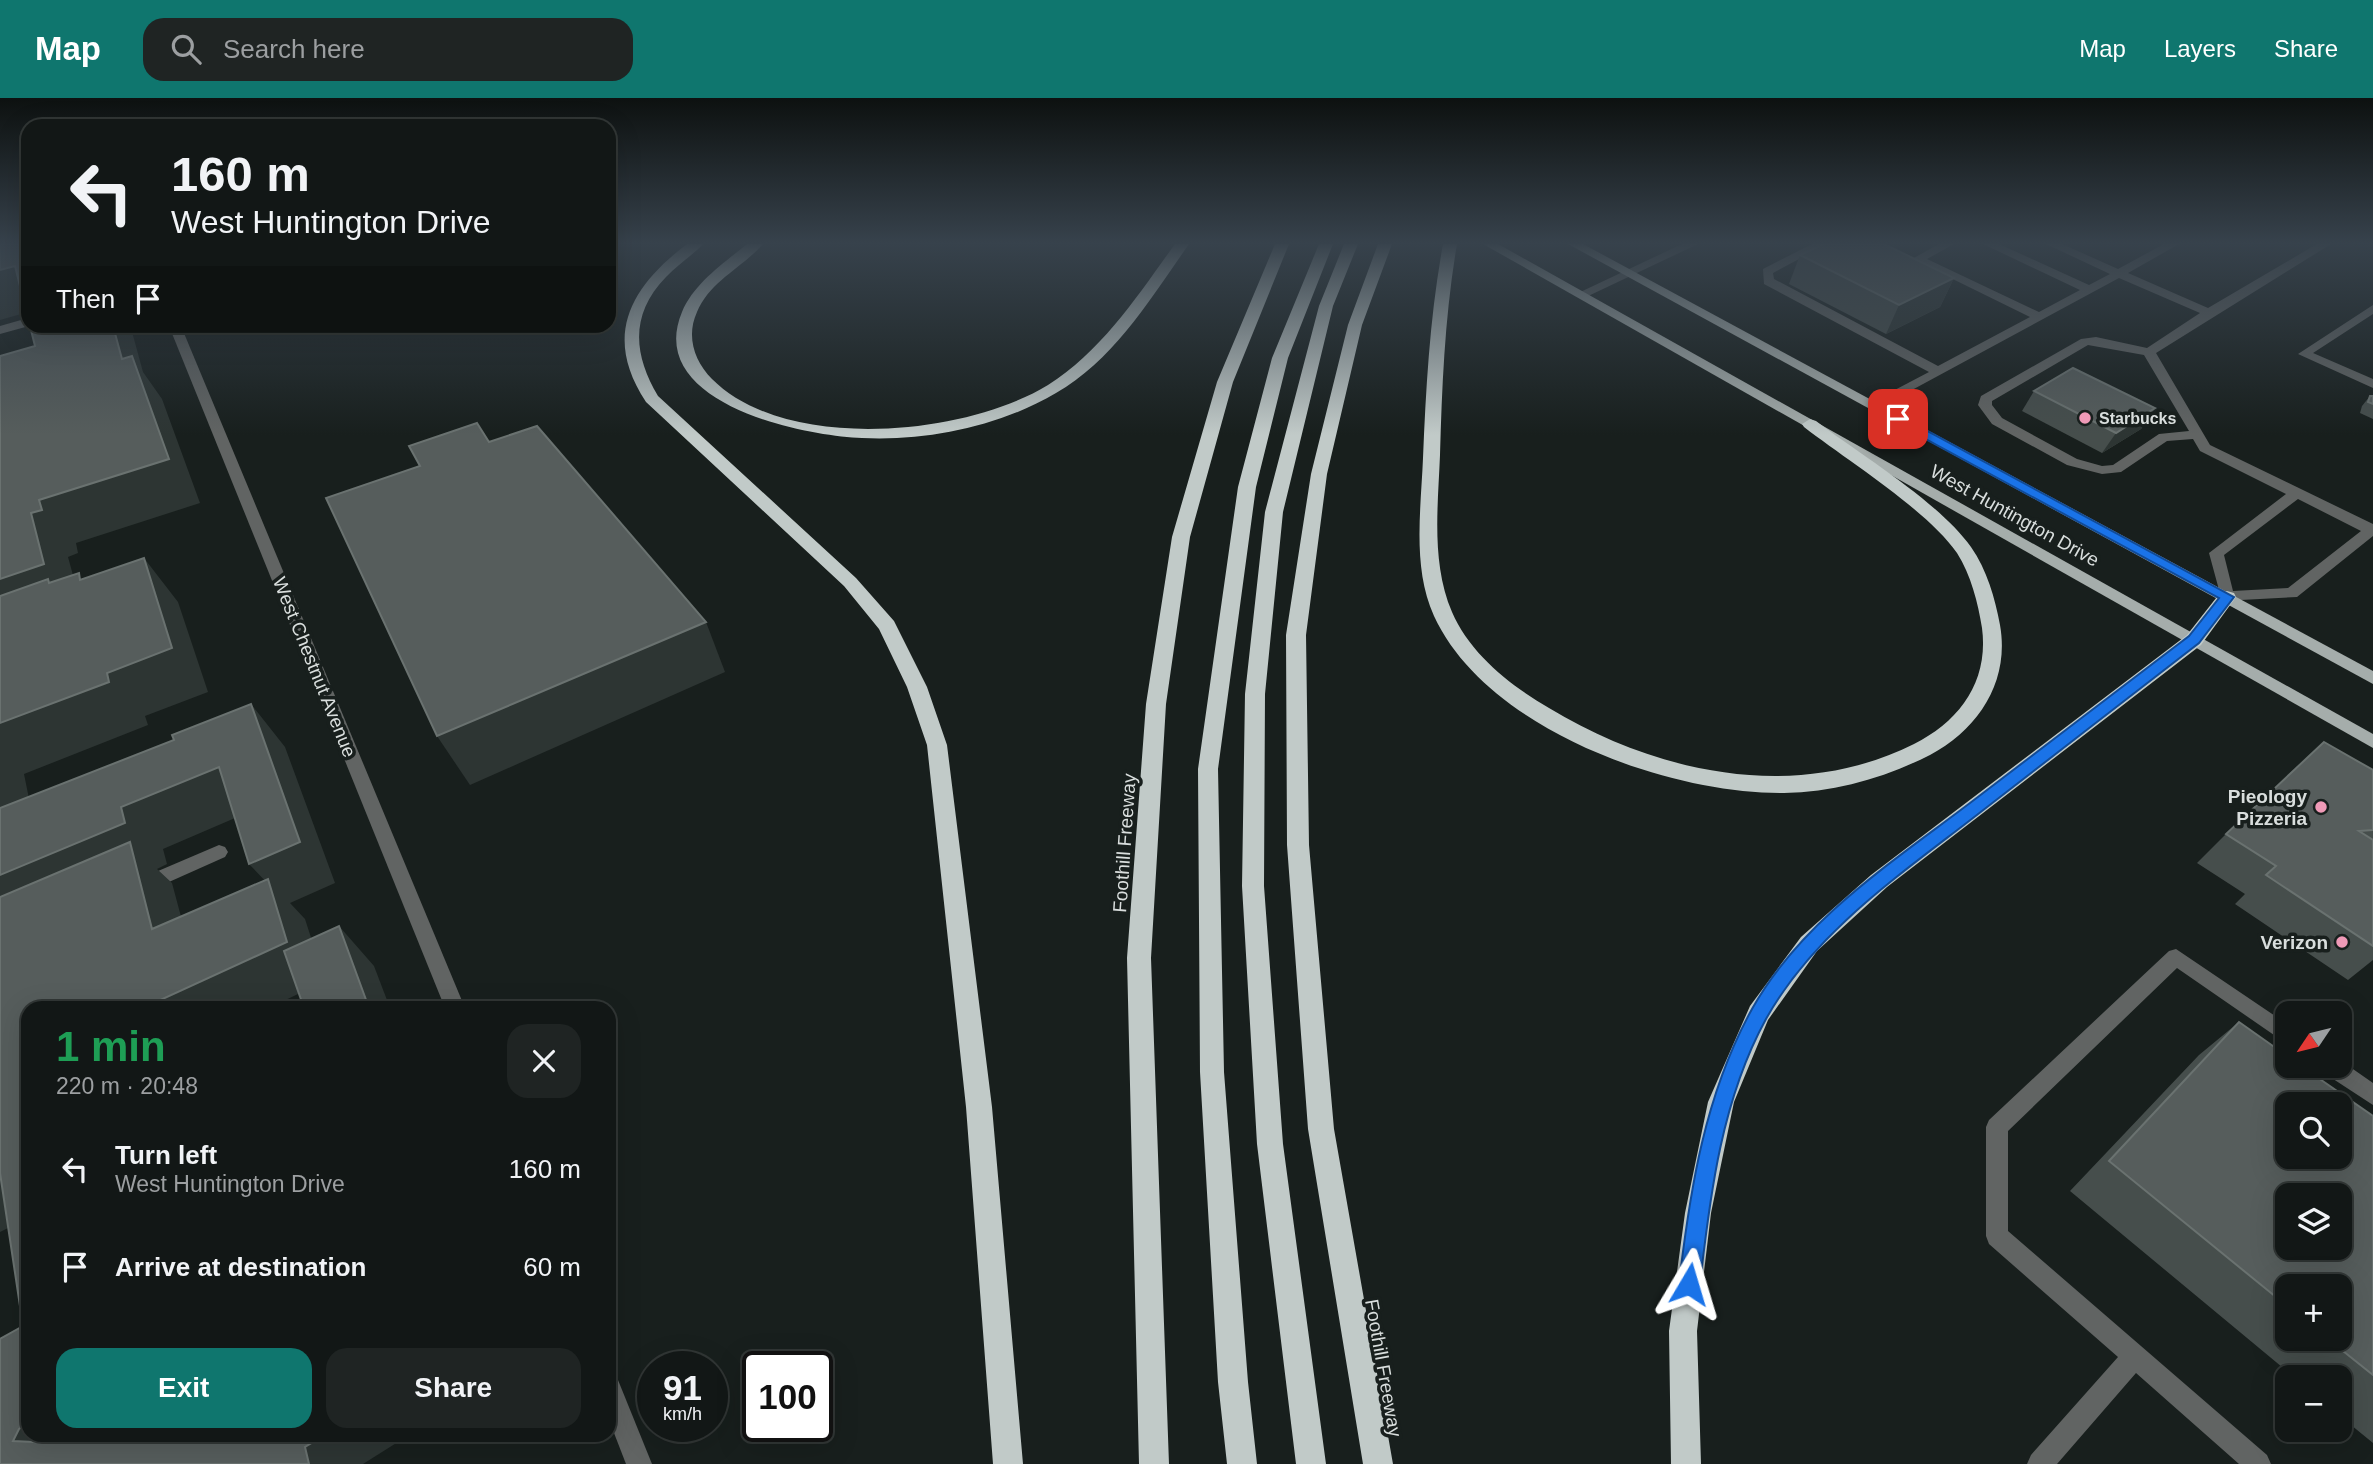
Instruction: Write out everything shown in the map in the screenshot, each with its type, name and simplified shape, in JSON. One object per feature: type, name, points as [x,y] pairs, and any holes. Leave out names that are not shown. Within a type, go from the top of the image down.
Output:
[{"type":"highway","points":[[638,308],[629,333],[630,356],[636,376],[652,398],[850,582],[887,626],[917,687],[937,745],[979,1107],[1008,1464]]},
{"type":"highway","points":[[690,308],[684,337],[686,352],[693,370],[717,394],[751,413],[805,428],[871,433],[915,431],[959,423],[1004,411],[1051,390],[1074,374],[1110,340],[1134,308]]},
{"type":"highway","name":"Foothill Freeway","points":[[1154,1464],[1139,958],[1156,704],[1185,524],[1225,382],[1256,308]]},
{"type":"highway","points":[[1242,1464],[1233,1382],[1212,1072],[1208,769],[1247,487],[1280,358],[1300,308]]},
{"type":"highway","points":[[1311,1464],[1270,1144],[1253,886],[1255,694],[1274,512],[1326,308]]},
{"type":"highway","name":"Foothill Freeway","points":[[1361,308],[1319,474],[1296,635],[1298,845],[1321,1129],[1378,1464]]},
{"type":"highway","points":[[1441,308],[1434,393],[1429,557],[1443,613],[1461,643],[1484,670],[1516,697],[1552,722],[1628,758],[1689,775],[1738,782],[1788,784],[1834,781],[1913,758],[1967,718],[1983,692],[1992,667],[1994,639],[1989,611],[1967,555],[1936,517],[1810,424]]},
{"type":"highway","points":[[1686,1464],[1683,1331],[1698,1213],[1721,1102],[1759,1014],[1810,944],[1879,881],[2194,640],[2227,597]]},
{"type":"main road","name":"West Huntington Drive","points":[[1603,308],[2373,742]]},
{"type":"main road","name":"West Huntington Drive","points":[[1693,308],[2373,678]]},
{"type":"street","points":[[1818,308],[1937,372]]},
{"type":"street","points":[[2021,308],[2040,317]]},
{"type":"street","points":[[1875,406],[2056,308]]},
{"type":"street","points":[[2197,308],[2209,313]]},
{"type":"street","points":[[2197,435],[2164,437],[2116,469],[2102,470],[2072,462],[1997,421],[1984,405],[1986,399],[2078,344],[2096,341],[2149,352],[2218,308]]},
{"type":"street","points":[[2373,309],[2304,354],[2373,384]]},
{"type":"street","points":[[0,330],[21,324]]},
{"type":"street","name":"West Chestnut Avenue","points":[[178,333],[453,1001]]},
{"type":"street","points":[[2149,352],[2205,448],[2373,530],[2292,593],[2227,597],[2216,553],[2297,493]]},
{"type":"street","points":[[122,895],[219,852]]},
{"type":"street","points":[[2258,1464],[1997,1236],[1997,1127],[2176,957],[2275,1027]]},
{"type":"street","points":[[2348,1078],[2373,1095]]},
{"type":"street","points":[[2040,1464],[2134,1357]]},
{"type":"street","points":[[616,1406],[639,1464]]},
{"type":"building","points":[[32,333],[115,333],[122,359],[132,356],[169,459],[39,500],[42,510],[31,513],[44,564],[0,579],[0,356],[35,346]]},
{"type":"building","points":[[2073,368],[2155,408],[2116,433],[2034,391]]},
{"type":"building","points":[[477,423],[489,442],[537,426],[706,622],[437,736],[326,498],[420,466],[409,446]]},
{"type":"building","points":[[144,558],[172,648],[107,673],[109,682],[0,723],[0,596],[48,579],[49,583],[79,573],[80,580]]},
{"type":"building","points":[[251,704],[300,842],[249,864],[219,767],[121,807],[125,823],[0,875],[0,808],[174,740],[172,735]]},
{"type":"building","points":[[2324,742],[2373,770],[2373,830],[2359,831],[2373,840],[2373,946],[2266,875],[2276,866],[2226,834]]},
{"type":"building","points":[[130,842],[152,929],[268,879],[287,942],[158,1001],[21,1001],[21,1313],[0,1173],[0,897]]},
{"type":"building","points":[[339,926],[366,1001],[302,1001],[284,951]]},
{"type":"building","points":[[2239,1022],[2275,1048],[2275,1078],[2318,1078],[2338,1092],[2275,1092],[2275,1169],[2352,1169],[2352,1101],[2373,1116],[2373,1375],[2343,1351],[2352,1351],[2352,1274],[2275,1274],[2275,1296],[2109,1161]]},
{"type":"building","points":[[21,1327],[21,1428],[13,1441],[313,1442],[305,1447],[309,1464],[0,1464],[0,1339]]},
{"type":"place","name":"Starbucks","points":[[2085,418]]},
{"type":"place","name":"Pieology Pizzeria","points":[[2321,807]]},
{"type":"place","name":"Verizon","points":[[2342,942]]},
{"type":"route","points":[[1689,1284],[1698,1213],[1721,1102],[1759,1014],[1810,944],[1879,881],[2194,640],[2227,597],[1898,419]]}]
